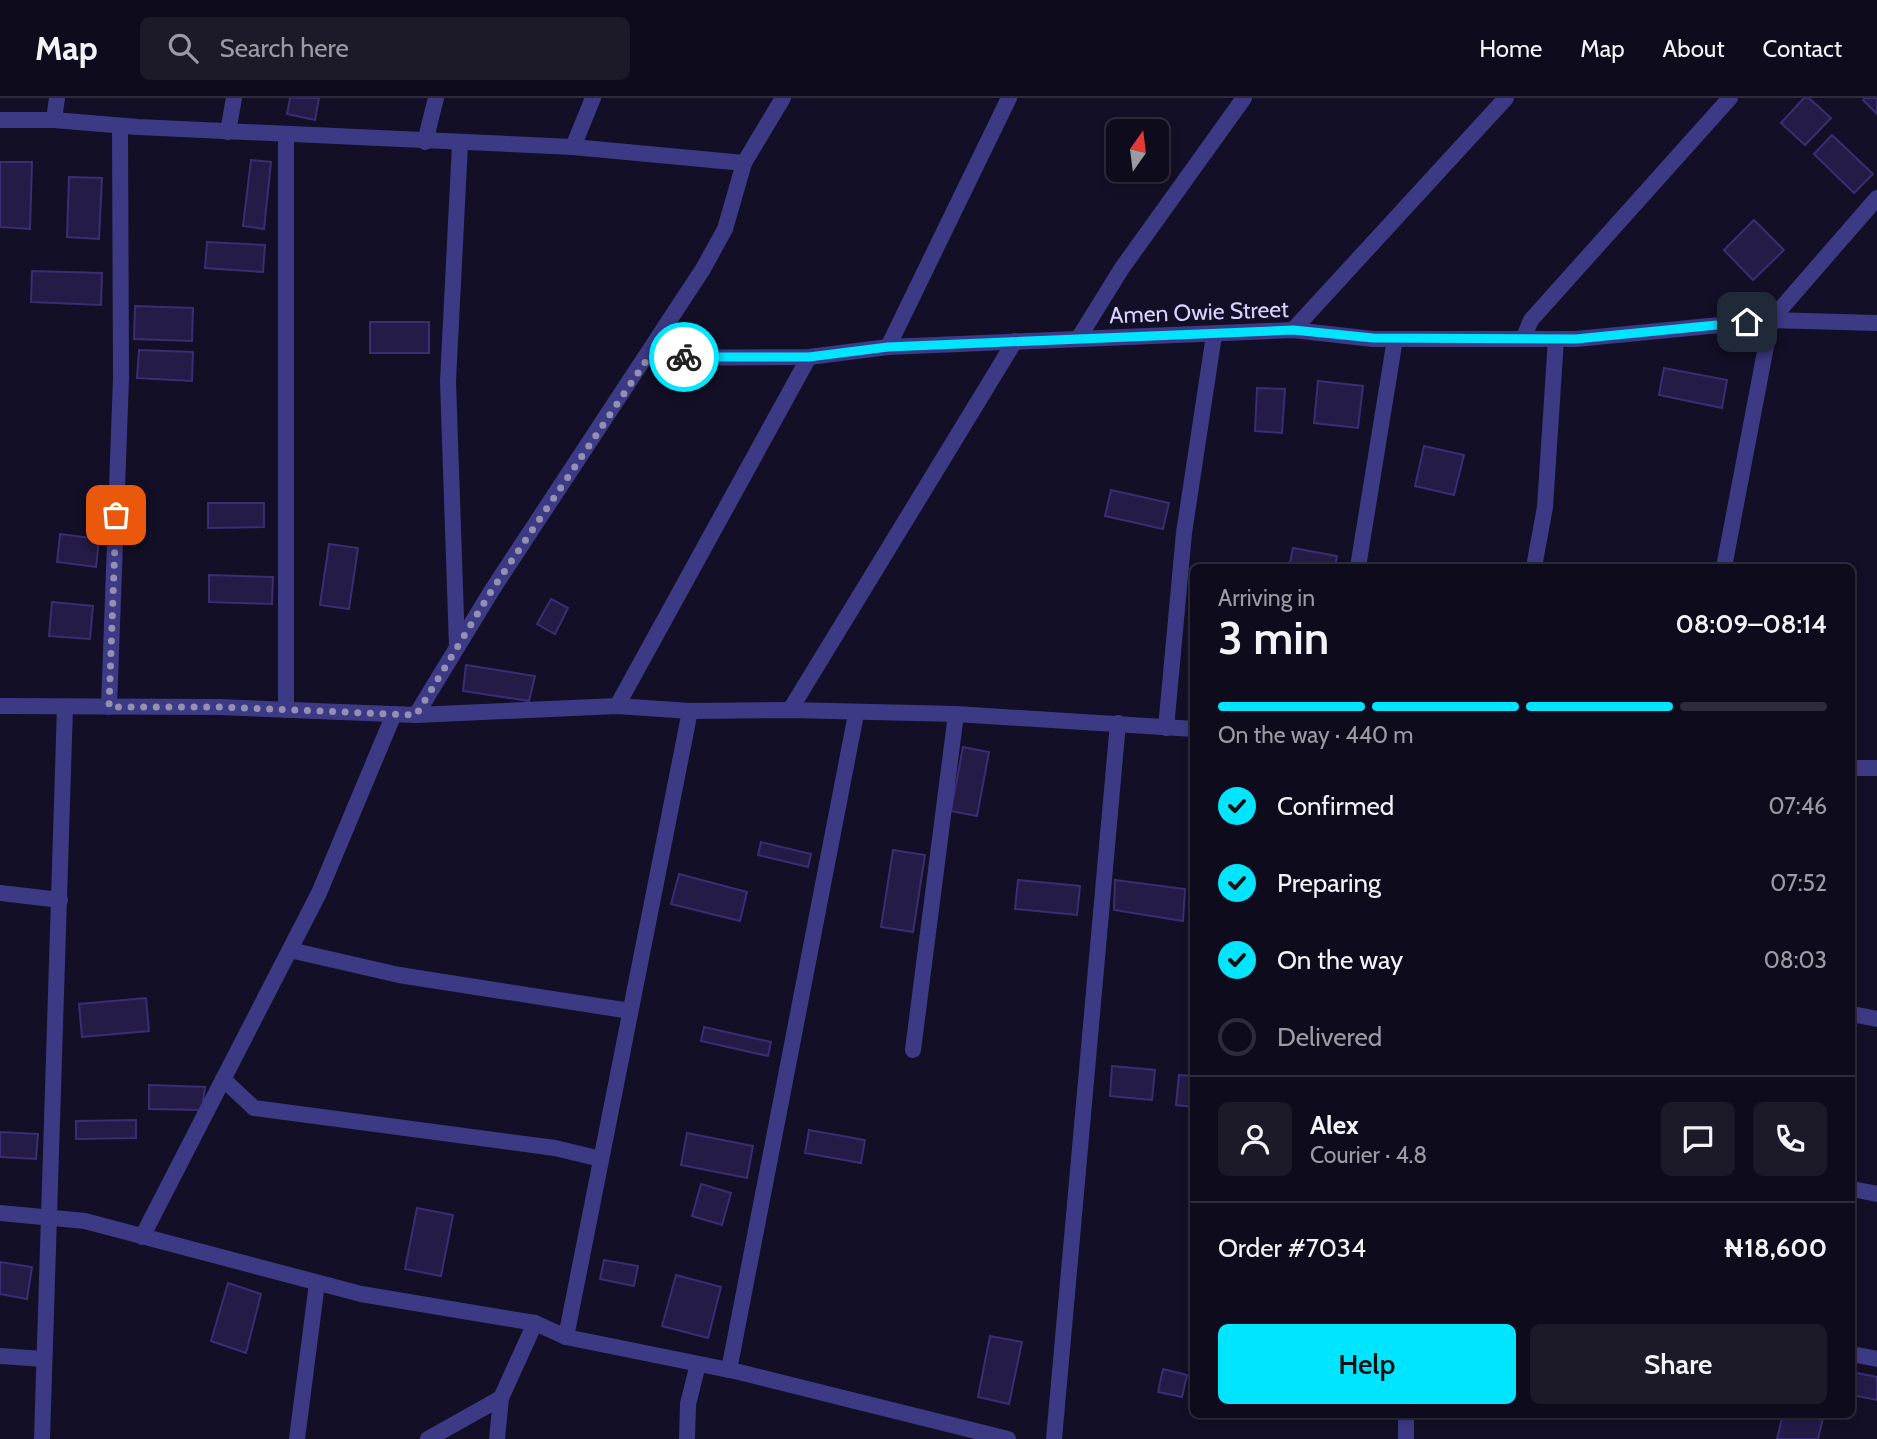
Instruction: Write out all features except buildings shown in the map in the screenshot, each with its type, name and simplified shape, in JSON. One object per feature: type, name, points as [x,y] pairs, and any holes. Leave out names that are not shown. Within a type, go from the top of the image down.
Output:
[{"type":"street","points":[[54,120],[57,98]]},
{"type":"street","points":[[228,132],[234,98]]},
{"type":"street","points":[[425,142],[436,98]]},
{"type":"street","points":[[573,147],[593,98]]},
{"type":"street","points":[[416,715],[457,647],[648,358],[725,229],[744,163],[783,98]]},
{"type":"street","points":[[888,347],[1009,98]]},
{"type":"street","points":[[1078,340],[1122,268],[1244,98]]},
{"type":"street","points":[[1293,330],[1506,98]]},
{"type":"street","points":[[1523,339],[1531,320],[1730,98]]},
{"type":"street","points":[[0,120],[54,120],[228,132],[573,147],[744,163]]},
{"type":"street","points":[[109,707],[121,378],[120,126]]},
{"type":"street","points":[[286,135],[286,710]]},
{"type":"street","points":[[457,647],[447,381],[460,144]]},
{"type":"street","points":[[1725,564],[1772,320],[1877,198]]},
{"type":"street","name":"Amen Owie Street","points":[[648,358],[809,357],[888,347],[1293,330],[1395,339],[1556,339],[1772,320],[1877,323]]},
{"type":"street","points":[[1166,728],[1184,533],[1213,335]]},
{"type":"street","points":[[1358,564],[1395,339]]},
{"type":"street","points":[[1535,564],[1545,507],[1556,339]]},
{"type":"street","points":[[790,710],[1014,341]]},
{"type":"street","points":[[617,706],[809,357]]},
{"type":"street","points":[[0,706],[286,710],[416,715],[617,706],[690,711],[790,710],[956,714],[1190,729]]},
{"type":"street","points":[[42,1439],[65,707]]},
{"type":"street","points":[[566,1337],[690,711]]},
{"type":"street","points":[[729,1370],[856,713]]},
{"type":"street","points":[[142,1237],[319,893],[394,714]]},
{"type":"street","points":[[913,1049],[956,714]]},
{"type":"street","points":[[1054,1439],[1118,723]]},
{"type":"street","points":[[1855,768],[1877,768]]},
{"type":"street","points":[[0,893],[60,900]]},
{"type":"street","points":[[290,950],[399,975],[630,1011]]},
{"type":"street","points":[[1855,1015],[1877,1019]]},
{"type":"street","points":[[223,1079],[254,1108],[555,1148],[601,1159]]},
{"type":"street","points":[[1855,1190],[1877,1194]]},
{"type":"street","points":[[0,1213],[85,1221],[361,1294],[535,1323],[566,1337],[729,1370],[1008,1439]]},
{"type":"street","points":[[298,1439],[317,1283]]},
{"type":"street","points":[[497,1439],[501,1398],[535,1323]]},
{"type":"street","points":[[1855,1355],[1877,1359]]},
{"type":"street","points":[[0,1356],[44,1359]]},
{"type":"street","points":[[687,1439],[688,1404],[698,1364]]},
{"type":"street","points":[[428,1439],[501,1398]]},
{"type":"street","points":[[1406,1418],[1406,1439]]},
{"type":"way so far","points":[[116,515],[109,707],[219,707],[416,715],[492,590],[648,358],[684,357]]},
{"type":"route","points":[[684,357],[809,357],[888,347],[1293,330],[1373,338],[1576,339],[1747,322]]}]
